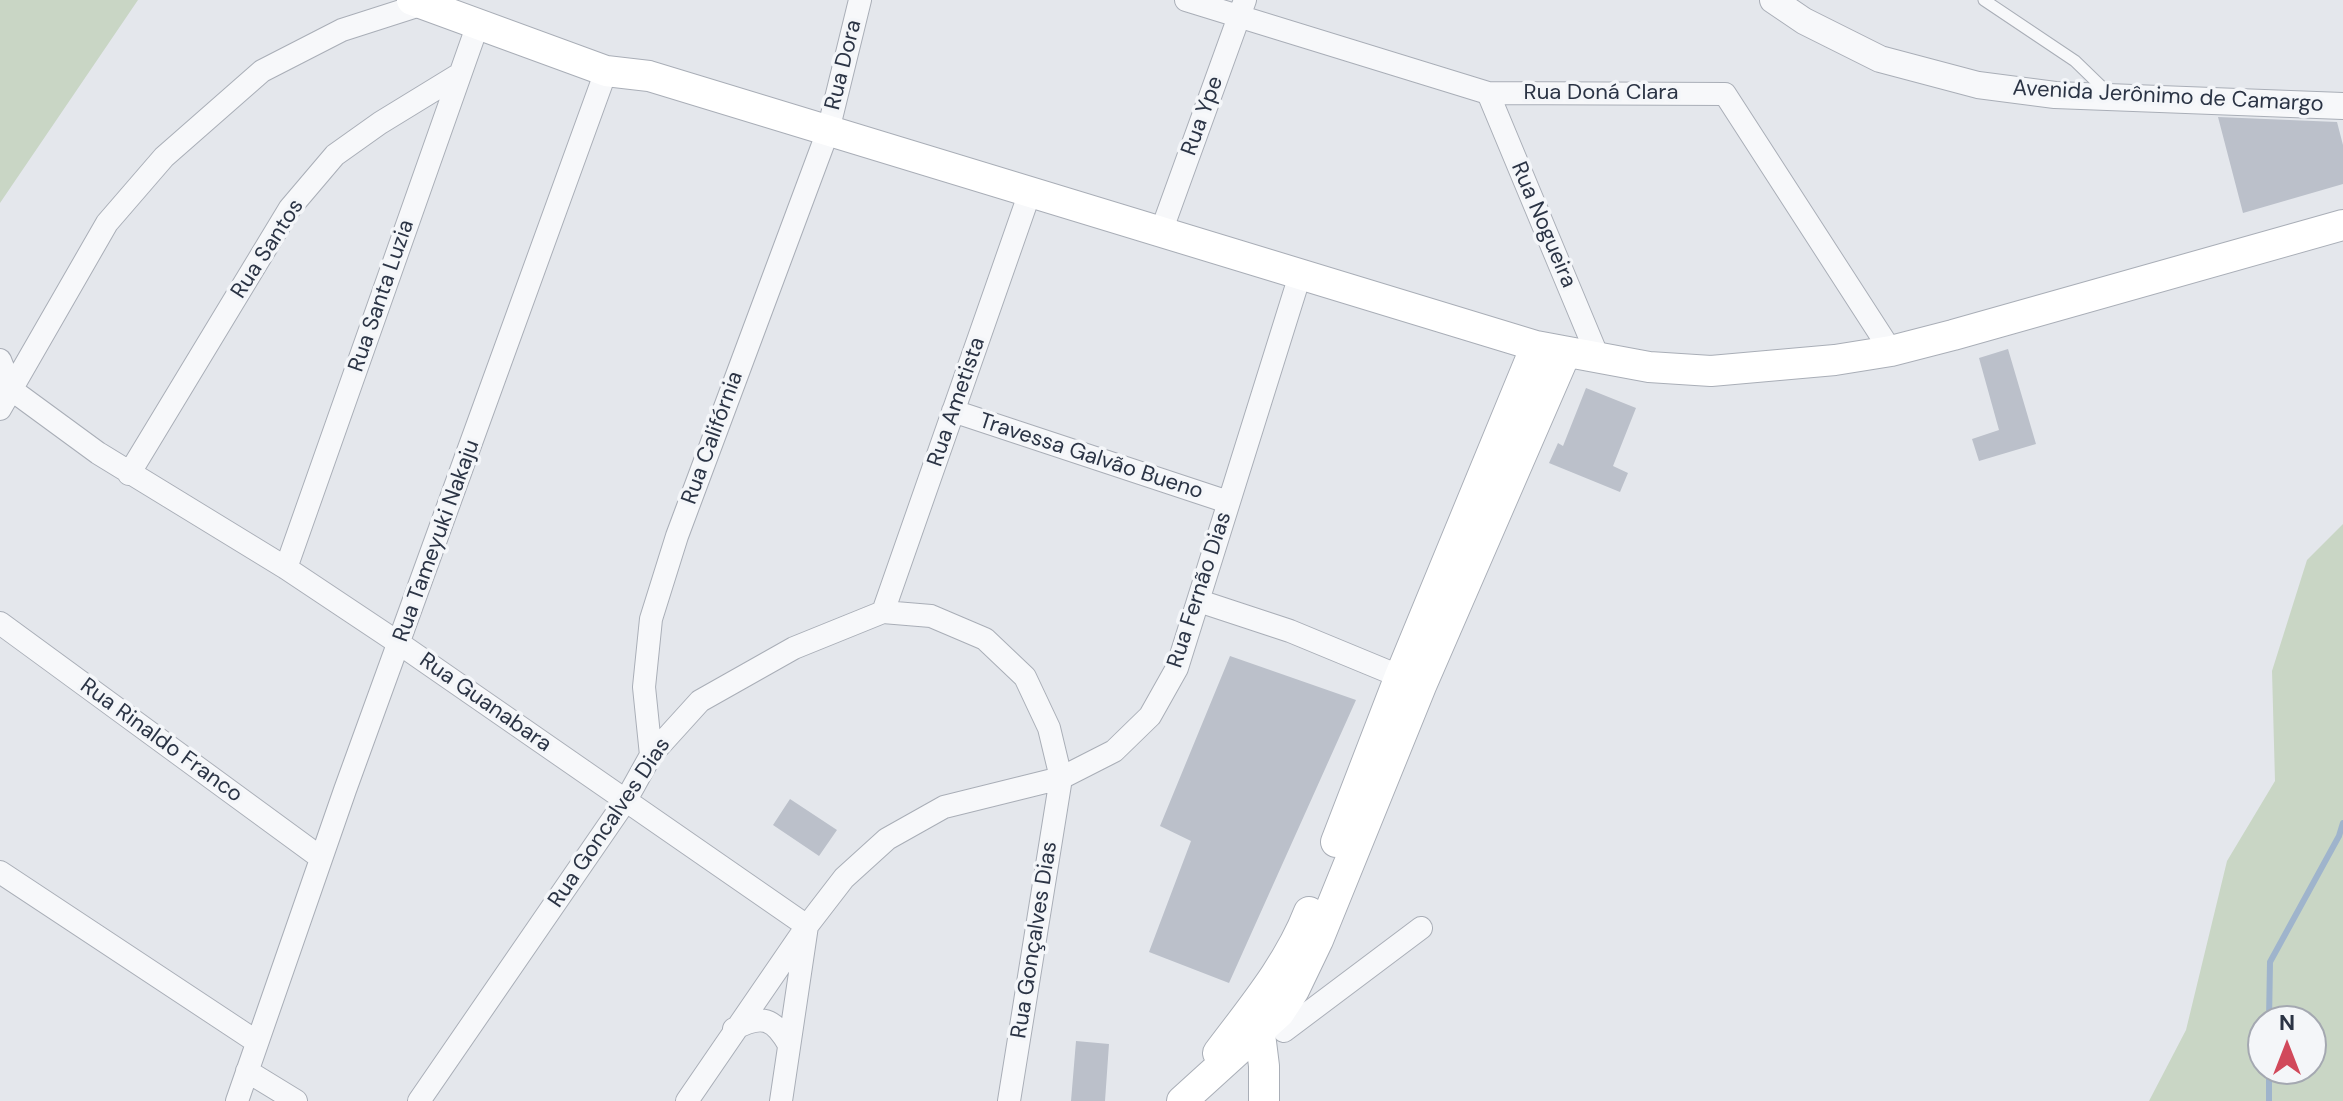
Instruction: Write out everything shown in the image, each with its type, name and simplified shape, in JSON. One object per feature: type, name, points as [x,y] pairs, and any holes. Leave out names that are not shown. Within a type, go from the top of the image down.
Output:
[{"type":"main road","points":[[418,2],[606,71],[649,76],[1536,346],[1649,367],[1711,371],[1772,368],[1891,351],[2343,225]]},
{"type":"main road","points":[[1411,681],[1536,346]]},
{"type":"main road","points":[[1264,1097],[1264,1066],[1271,1032],[1279,1013],[1281,988],[1301,932],[1411,681],[1566,352]]},
{"type":"main road","points":[[1182,1101],[1281,988]]},
{"type":"main road","points":[[1182,1101],[1212,1074],[1271,1032]]},
{"type":"main road","points":[[1212,1074],[1229,1070],[1246,1073],[1264,1097]]},
{"type":"street","name":"Rua Dora","points":[[828,131],[860,0]]},
{"type":"street","name":"Rua Doná Clara","points":[[1186,0],[1242,8],[1488,93],[1725,94],[1891,351]]},
{"type":"street","name":"Avenida Jerônimo de Camargo","points":[[1773,0],[1804,21],[1880,59],[1978,85],[2055,95],[2343,106]]},
{"type":"street","points":[[6,399],[107,223],[164,157],[262,71],[342,30],[418,2]]},
{"type":"street","name":"Rua Ype","points":[[1161,232],[1242,8]]},
{"type":"street","name":"Rua Santa Luzia","points":[[286,568],[478,24]]},
{"type":"street","name":"Rua Tameyuki Nakaju","points":[[237,1101],[321,858],[606,71]]},
{"type":"street","name":"Rua Santos","points":[[129,474],[290,208],[335,155],[460,74]]},
{"type":"street","name":"Rua Nogueira","points":[[1488,93],[1598,357]]},
{"type":"street","name":"Rua Califórnia","points":[[651,755],[644,687],[651,619],[677,536],[828,131]]},
{"type":"street","name":"Rua Ametista","points":[[883,612],[1030,192]]},
{"type":"street","name":"Rua Fernão Dias","points":[[687,1101],[807,926],[844,878],[887,839],[944,807],[1061,778],[1114,751],[1150,716],[1177,668],[1300,275]]},
{"type":"street","points":[[0,360],[6,399]]},
{"type":"street","name":"Rua Guanabara","points":[[6,399],[286,568],[807,926]]},
{"type":"street","name":"Travessa Galvão Bueno","points":[[953,411],[1228,502]]},
{"type":"street","points":[[1199,601],[1290,631],[1411,681]]},
{"type":"street","name":"Rua Goncalves Dias","points":[[419,1101],[626,800],[651,755],[700,701],[794,648],[883,612],[931,616],[985,639],[1025,677],[1049,728],[1061,778]]},
{"type":"street","name":"Rua Rinaldo Franco","points":[[0,623],[321,858]]},
{"type":"street","name":"Rua Gonçalves Dias","points":[[1009,1101],[1061,778]]},
{"type":"street","points":[[0,872],[257,1042]]},
{"type":"street","points":[[781,1101],[807,926]]},
{"type":"street","points":[[1271,1032],[1421,928]]},
{"type":"street","points":[[734,1029],[749,1021],[765,1020],[780,1028],[789,1045]]},
{"type":"street","points":[[247,1071],[296,1101]]},
{"type":"lane","points":[[1984,0],[2075,61],[2112,97]]},
{"type":"green space","points":[[0,0],[138,0],[0,203]]},
{"type":"green space","points":[[2343,524],[2343,1101],[2149,1101],[2186,1030],[2227,861],[2275,781],[2272,671],[2307,560]]},
{"type":"building","points":[[2218,117],[2337,122],[2343,145],[2343,184],[2243,213]]},
{"type":"building","points":[[2008,349],[2036,444],[1979,461],[1972,439],[1999,430],[1979,358]]},
{"type":"building","points":[[1586,388],[1636,408],[1613,466],[1628,473],[1620,492],[1549,463],[1558,443],[1563,446]]},
{"type":"building","points":[[1230,656],[1356,700],[1229,983],[1149,952],[1191,841],[1160,826]]},
{"type":"building","points":[[790,799],[837,830],[819,856],[773,825]]},
{"type":"building","points":[[1076,1041],[1109,1044],[1105,1101],[1071,1101]]},
{"type":"waterway","points":[[2269,1005],[2270,962],[2339,836],[2343,823]]},
{"type":"waterway","points":[[2269,1085],[2269,1101]]}]
